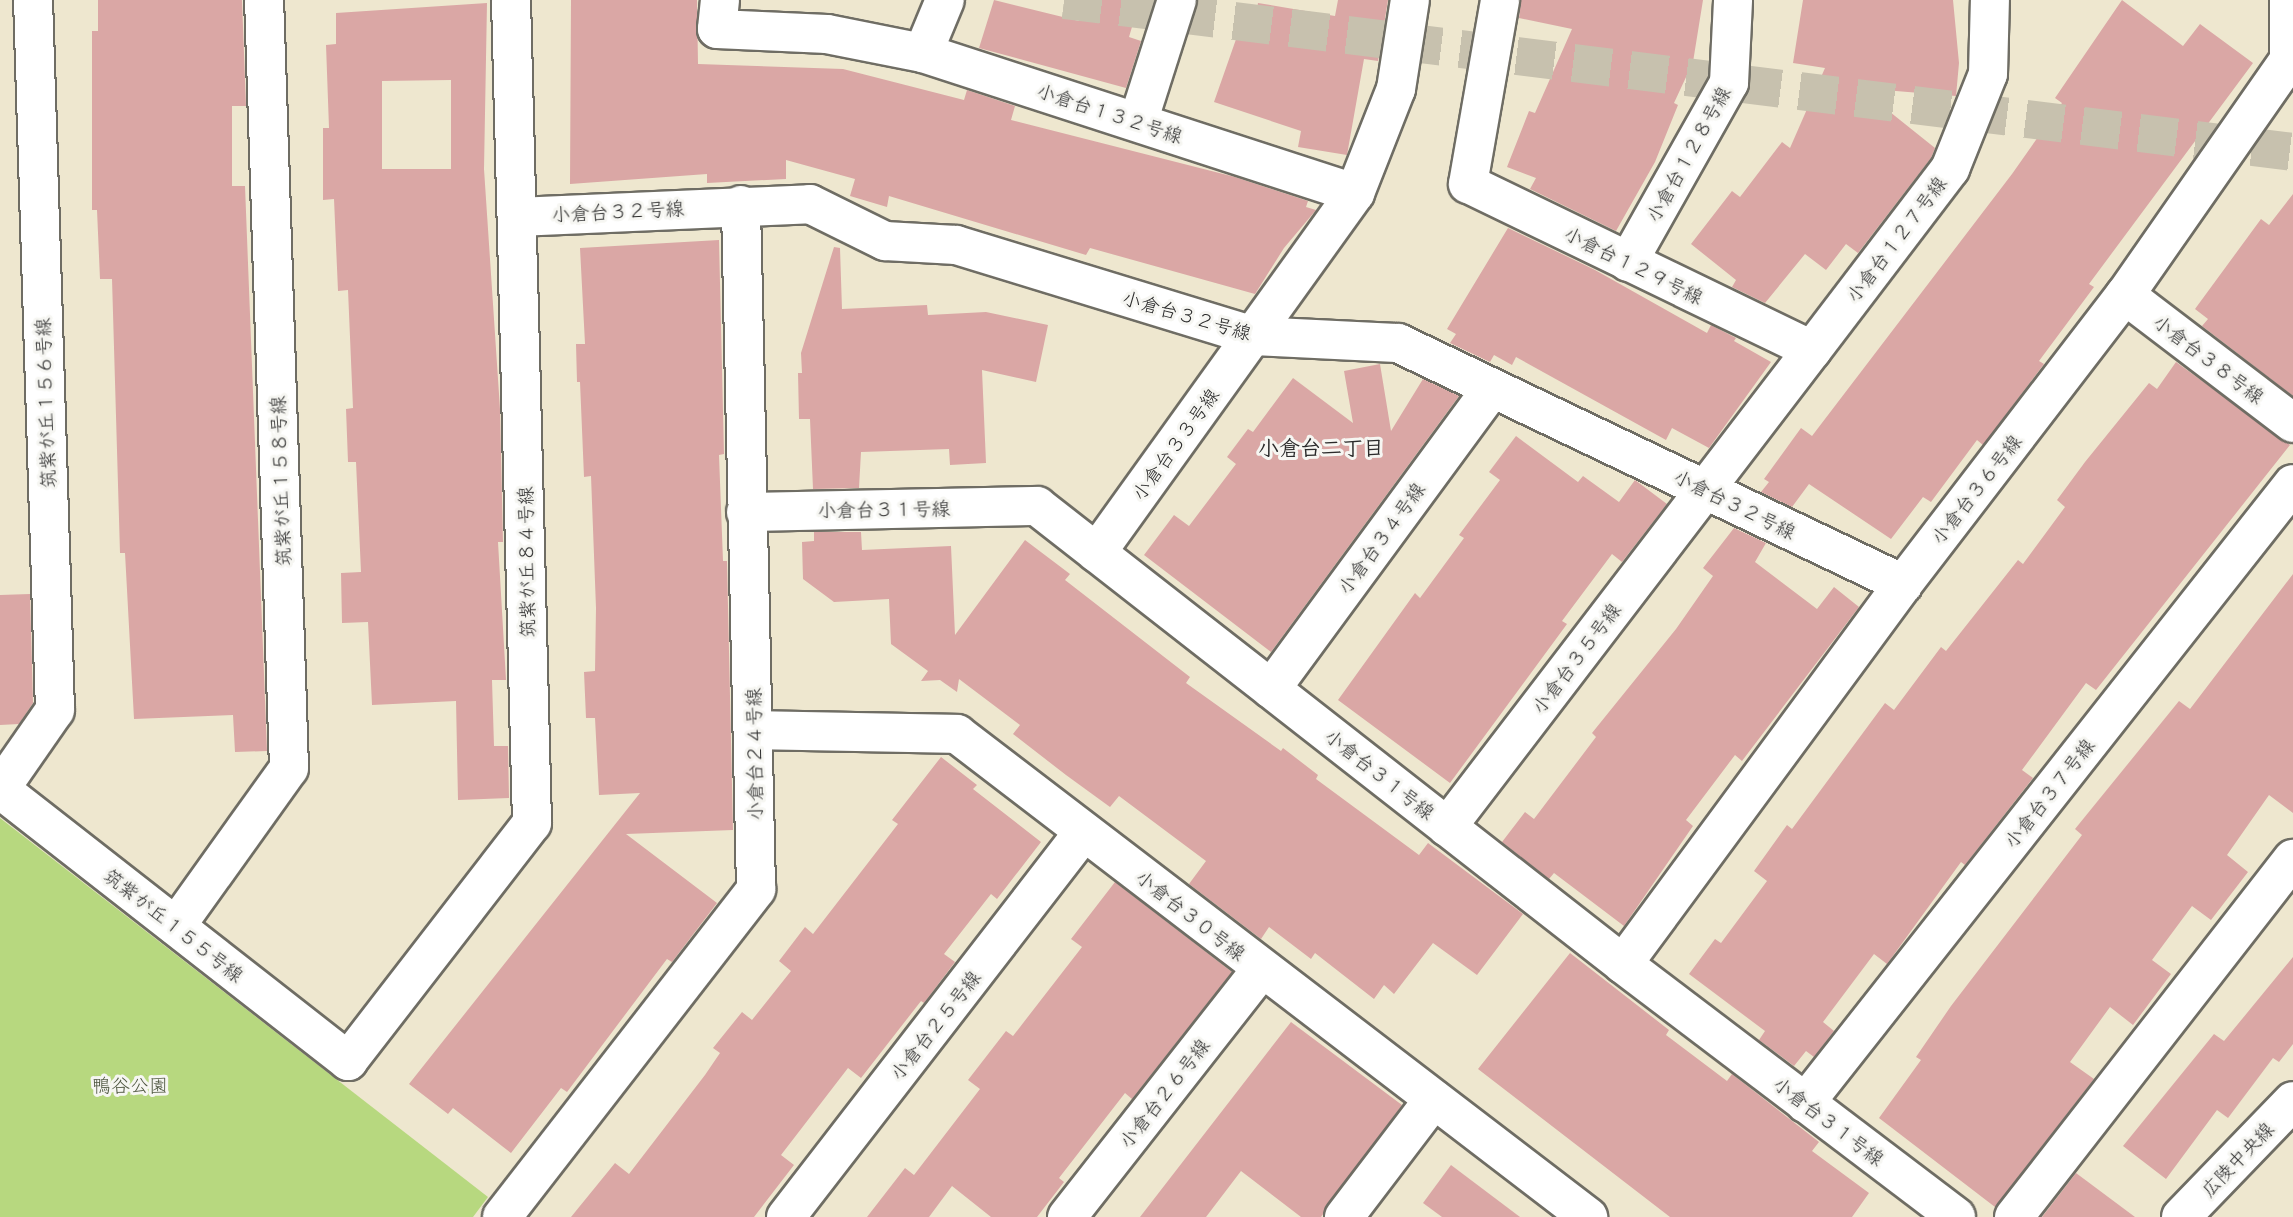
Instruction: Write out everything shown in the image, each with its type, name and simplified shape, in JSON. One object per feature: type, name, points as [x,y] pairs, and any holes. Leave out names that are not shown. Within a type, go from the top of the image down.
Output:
[{"type":"street","name":"筑紫が丘１５６号線","points":[[0,789],[55,709],[33,0]]},
{"type":"street","name":"筑紫が丘１５８号線","points":[[176,926],[289,768],[264,0]]},
{"type":"street","name":"筑紫が丘８４号線","points":[[348,1061],[533,823],[511,0]]},
{"type":"street","name":"小倉台１３２号線","points":[[720,0],[717,29],[827,34],[923,53],[1355,193]]},
{"type":"street","points":[[923,53],[945,0]]},
{"type":"street","points":[[1138,122],[1178,0]]},
{"type":"street","points":[[1253,336],[1355,193],[1396,89],[1410,0]]},
{"type":"street","name":"小倉台１２９号線","points":[[1500,0],[1468,184],[1812,350]]},
{"type":"street","name":"小倉台１２８号線","points":[[1628,262],[1729,83],[1733,0]]},
{"type":"street","name":"小倉台１２７号線","points":[[1812,350],[1950,169],[1988,74],[1990,0]]},
{"type":"street","name":"小倉台３６号線","points":[[1623,964],[1903,584],[2125,295],[2289,60],[2289,0]]},
{"type":"street","name":"小倉台３２号線","points":[[517,217],[810,204],[885,242],[956,245],[1253,336],[1398,343],[1903,584]]},
{"type":"street","name":"小倉台２４号線","points":[[502,1217],[756,889],[755,730],[746,512],[741,205]]},
{"type":"street","name":"小倉台３８号線","points":[[2125,295],[2293,423]]},
{"type":"street","name":"小倉台３３号線","points":[[1096,552],[1253,336]]},
{"type":"street","points":[[1705,490],[1812,350]]},
{"type":"street","name":"小倉台３４号線","points":[[1271,689],[1492,388]]},
{"type":"street","name":"小倉台３７号線","points":[[1805,1102],[2293,484]]},
{"type":"street","name":"小倉台３５号線","points":[[1447,827],[1705,490]]},
{"type":"street","name":"小倉台３１号線","points":[[746,512],[1037,506],[1623,964],[1956,1217]]},
{"type":"street","name":"小倉台３０号線","points":[[755,730],[957,734],[1261,970],[1588,1217]]},
{"type":"street","name":"筑紫が丘１５５号線","points":[[0,789],[348,1061]]},
{"type":"street","name":"小倉台２５号線","points":[[786,1217],[1084,832]]},
{"type":"street","points":[[2014,1217],[2293,859]]},
{"type":"street","name":"小倉台２６号線","points":[[1067,1217],[1261,970]]},
{"type":"street","points":[[1344,1217],[1434,1099]]},
{"type":"street","name":"広陵中央線","points":[[2181,1217],[2293,1101]]},
{"type":"green space","name":"鴨谷公園","points":[[0,818],[488,1197],[473,1217],[0,1217]]},
{"type":"building","points":[[98,0],[242,0],[246,106],[232,106],[232,186],[245,186],[267,751],[235,752],[233,715],[134,719],[125,553],[120,553],[112,279],[100,279],[97,210],[92,210],[92,31],[98,31]]},
{"type":"building","points":[[571,0],[697,0],[698,64],[843,69],[964,100],[967,90],[1015,106],[1011,120],[1235,177],[1308,201],[1306,207],[1316,210],[1284,248],[1255,294],[1090,248],[1086,255],[889,196],[887,207],[850,196],[855,179],[786,160],[786,179],[707,183],[707,174],[570,184]]},
{"type":"building","points":[[994,0],[1079,21],[1085,0],[1140,0],[1129,37],[1141,41],[1126,88],[979,48]]},
{"type":"building","points":[[1338,0],[1388,0],[1378,61],[1364,59],[1347,155],[1298,147],[1301,131],[1214,102],[1241,25],[1254,27],[1258,3],[1335,16]]},
{"type":"building","points":[[1521,0],[1703,0],[1693,62],[1674,103],[1678,105],[1655,162],[1616,231],[1530,189],[1536,178],[1507,167],[1529,111],[1535,113],[1572,29],[1519,18]]},
{"type":"building","points":[[1803,0],[1953,0],[1959,63],[1956,96],[1860,88],[1935,148],[1931,158],[1858,253],[1846,244],[1826,270],[1805,254],[1765,303],[1732,287],[1736,280],[1691,244],[1732,191],[1740,197],[1782,142],[1790,148],[1825,68],[1793,63]]},
{"type":"building","points":[[2122,0],[2183,46],[2200,24],[2253,63],[2089,284],[2094,287],[2039,361],[2044,364],[1983,445],[1977,440],[1931,502],[1923,497],[1891,539],[1809,484],[1792,507],[1761,492],[1769,482],[1764,479],[1801,428],[1812,436],[2012,174],[2062,103],[2055,98]]},
{"type":"building","points":[[487,3],[484,169],[500,409],[503,542],[498,542],[506,680],[492,680],[494,746],[508,746],[509,798],[458,800],[456,701],[372,705],[368,622],[342,623],[341,573],[361,572],[356,462],[348,462],[346,409],[353,408],[348,290],[338,291],[334,199],[323,200],[323,128],[329,128],[326,45],[336,44],[336,13]],"holes":[[[451,80],[451,169],[382,169],[382,81]]]},
{"type":"building","points":[[2293,194],[2293,396],[2202,326],[2208,319],[2195,309],[2261,219],[2269,225]]},
{"type":"building","points":[[1508,228],[1595,270],[1707,333],[1711,325],[1771,362],[1709,448],[1672,428],[1666,440],[1516,357],[1512,365],[1494,355],[1490,362],[1450,343],[1456,334],[1447,329]]},
{"type":"building","points":[[719,240],[724,454],[719,455],[723,561],[727,561],[733,830],[626,834],[717,903],[672,962],[667,959],[567,1092],[561,1088],[511,1153],[453,1108],[448,1114],[409,1084],[640,793],[599,795],[595,718],[586,718],[584,672],[595,671],[596,608],[591,476],[584,477],[580,382],[577,382],[576,344],[585,344],[580,248]]},
{"type":"building","points":[[834,247],[840,248],[842,309],[927,305],[928,315],[986,312],[1048,325],[1036,382],[982,370],[986,463],[950,465],[949,449],[861,452],[859,488],[813,489],[810,419],[799,419],[798,373],[802,373],[801,353]]},
{"type":"building","points":[[2176,362],[2290,445],[2096,690],[2086,683],[2022,770],[2033,778],[1965,865],[1961,862],[1887,964],[1874,954],[1823,1022],[1834,1031],[1814,1057],[1806,1051],[1794,1066],[1759,1040],[1765,1031],[1689,974],[1715,939],[1721,943],[1767,881],[1754,871],[1787,825],[1792,829],[1885,703],[1894,710],[1941,647],[1946,651],[2018,560],[2023,564],[2065,507],[2057,500],[2085,462],[2149,383],[2157,389]]},
{"type":"building","points":[[1380,364],[1391,431],[1423,379],[1459,396],[1271,652],[1144,555],[1174,515],[1189,526],[1236,464],[1227,457],[1248,429],[1253,432],[1293,378],[1353,423],[1344,371]]},
{"type":"building","points":[[1516,436],[1578,482],[1583,476],[1619,502],[1635,480],[1667,504],[1622,562],[1612,554],[1562,621],[1567,624],[1450,783],[1338,700],[1415,593],[1420,598],[1464,538],[1459,535],[1500,480],[1489,472]]},
{"type":"building","points":[[1734,528],[1766,543],[1755,562],[1817,609],[1834,587],[1859,607],[1742,761],[1735,755],[1686,820],[1693,826],[1624,926],[1554,873],[1549,879],[1502,842],[1525,812],[1534,819],[1596,737],[1592,733],[1676,629],[1713,576],[1703,568]]},
{"type":"building","points":[[814,532],[861,532],[862,550],[951,546],[955,635],[1025,540],[1070,574],[1065,580],[1190,677],[1186,683],[1281,751],[1283,748],[1318,775],[1316,779],[1419,855],[1428,843],[1523,914],[1477,975],[1433,943],[1394,994],[1384,985],[1374,999],[1315,953],[1311,959],[1269,927],[1261,939],[1189,884],[1206,861],[1119,796],[1110,807],[1066,775],[1013,734],[1020,725],[959,679],[957,692],[940,680],[921,681],[928,671],[891,644],[889,599],[834,602],[803,579],[802,542],[814,541]]},
{"type":"building","points":[[2293,574],[2293,813],[2269,795],[2227,855],[2248,872],[2211,920],[2192,906],[2152,960],[2171,974],[2133,1025],[2110,1007],[2070,1062],[2094,1079],[1995,1207],[1879,1118],[1921,1060],[1916,1057],[1951,1006],[2082,835],[2075,829],[2179,701],[2190,709]]},
{"type":"building","points":[[30,594],[33,703],[19,724],[0,725],[0,595]]},
{"type":"building","points":[[941,757],[977,785],[973,789],[1041,842],[997,899],[991,894],[944,954],[955,962],[924,1003],[921,1001],[861,1078],[848,1068],[781,1155],[794,1165],[754,1217],[571,1217],[615,1163],[629,1174],[720,1053],[713,1048],[742,1012],[752,1020],[791,971],[779,961],[805,927],[813,934],[898,824],[892,820]]},
{"type":"building","points":[[1115,882],[1232,972],[1132,1099],[1125,1093],[1059,1178],[1064,1182],[1037,1217],[991,1217],[952,1186],[929,1217],[867,1217],[905,1168],[914,1175],[980,1089],[968,1080],[1006,1031],[1013,1036],[1082,947],[1071,939]]},
{"type":"building","points":[[1570,953],[1669,1030],[1666,1035],[1727,1081],[1732,1074],[1819,1142],[1812,1151],[1869,1193],[1852,1217],[1670,1217],[1478,1069]]},
{"type":"building","points":[[2293,957],[2293,1044],[2279,1062],[2273,1058],[2228,1118],[2217,1110],[2166,1179],[2123,1146],[2214,1034],[2224,1041]]},
{"type":"building","points":[[1291,1022],[1402,1105],[1321,1217],[1301,1217],[1241,1171],[1206,1217],[1140,1217]]},
{"type":"building","points":[[1451,1165],[1520,1217],[1442,1217],[1423,1203]]},
{"type":"building","points":[[2076,1173],[2135,1217],[2042,1217]]},
{"type":"tunnel","points":[[1064,0],[2293,152]]},
{"type":"district","name":"小倉台二丁目","points":[[1321,446]]}]
